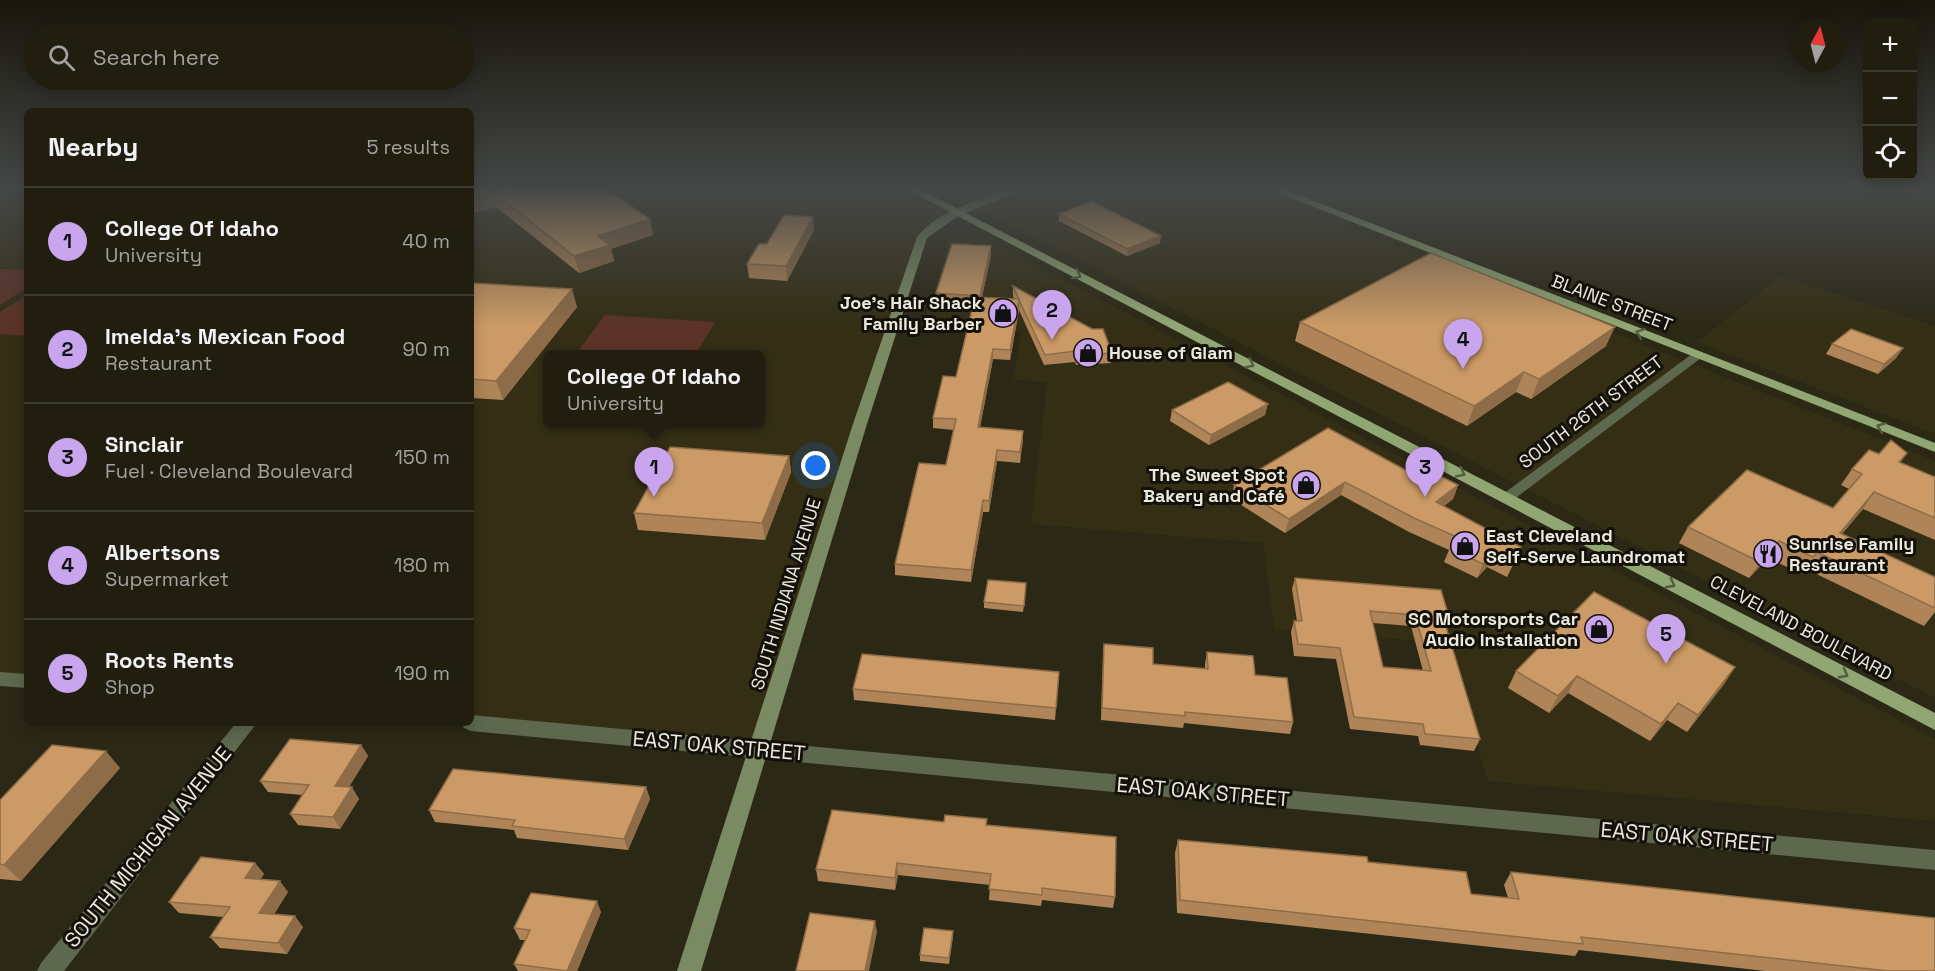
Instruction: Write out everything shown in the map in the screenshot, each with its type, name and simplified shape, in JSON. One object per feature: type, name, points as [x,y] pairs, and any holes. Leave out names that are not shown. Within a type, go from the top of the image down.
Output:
[{"type":"main road","name":"SOUTH INDIANA AVENUE","points":[[689,971],[860,423],[924,235]]},
{"type":"main road","name":"CLEVELAND BOULEVARD","points":[[1000,235],[1509,497],[1935,722]]},
{"type":"main road","name":"BLAINE STREET","points":[[1391,235],[1935,448]]},
{"type":"street","name":"SOUTH 26TH STREET","points":[[1509,497],[1696,355]]},
{"type":"street","points":[[0,679],[24,681]]},
{"type":"street","name":"EAST OAK STREET","points":[[474,723],[1935,860]]},
{"type":"street","name":"SOUTH MICHIGAN AVENUE","points":[[49,971],[245,726]]},
{"type":"shaded area","points":[[0,235],[24,235],[24,681],[0,679]]},
{"type":"shaded area","points":[[474,235],[924,235],[922,237],[758,750],[474,723]]},
{"type":"shaded area","points":[[1030,235],[1370,235],[1935,461],[1935,698]]},
{"type":"shaded area","points":[[969,236],[988,240],[1935,739],[1935,821],[1488,781],[1446,643],[1274,629],[1263,543],[1031,524],[1047,382],[1014,380],[1021,331],[924,326],[948,241]]},
{"type":"shaded area","points":[[0,269],[24,270],[24,290],[0,305]]},
{"type":"shaded area","points":[[1781,276],[1935,326],[1935,434],[1697,342]]},
{"type":"shaded area","points":[[24,297],[24,336],[0,334],[0,312]]},
{"type":"shaded area","points":[[605,315],[715,322],[698,350],[579,350]]},
{"type":"building","points":[[548,235],[600,235],[598,236],[610,245],[574,256]]},
{"type":"building","points":[[772,235],[803,235],[786,266],[747,264],[759,244],[767,244]]},
{"type":"building","points":[[1100,235],[1161,236],[1127,249]]},
{"type":"building","points":[[952,244],[991,246],[980,296],[936,293]]},
{"type":"building","points":[[1431,253],[1615,327],[1539,379],[1524,372],[1474,406],[1300,322]]},
{"type":"building","points":[[474,283],[572,289],[496,381],[474,379]]},
{"type":"building","points":[[1013,286],[1092,329],[1103,329],[1112,353],[1076,355],[1075,351],[1045,355],[1019,300],[1010,350],[993,349],[978,427],[1023,431],[1020,452],[997,450],[989,501],[983,500],[971,570],[895,564],[919,463],[946,465],[956,419],[933,418],[943,376],[956,377],[975,297],[1019,299]]},
{"type":"building","points":[[1851,329],[1903,348],[1884,364],[1832,344]]},
{"type":"building","points":[[1228,382],[1268,404],[1211,435],[1172,410]]},
{"type":"building","points":[[1328,428],[1411,473],[1420,466],[1458,485],[1436,502],[1521,547],[1513,563],[1493,554],[1483,564],[1450,548],[1459,538],[1414,518],[1345,482],[1289,519],[1234,485]]},
{"type":"building","points":[[1891,440],[1907,453],[1899,462],[1935,477],[1935,518],[1874,492],[1840,533],[1935,577],[1935,608],[1817,552],[1813,557],[1779,541],[1760,562],[1688,527],[1747,470],[1833,508],[1862,474],[1852,469],[1869,450],[1879,454]]},
{"type":"building","points":[[670,447],[789,456],[762,523],[634,513]]},
{"type":"building","points":[[1295,578],[1441,590],[1449,617],[1443,617],[1480,739],[1425,734],[1423,724],[1354,717],[1340,648],[1298,644],[1294,621],[1302,621]],"holes":[[[1370,611],[1415,615],[1431,671],[1383,667]]]},
{"type":"building","points":[[988,580],[1026,583],[1024,606],[984,602]]},
{"type":"building","points":[[1594,592],[1735,667],[1698,715],[1678,703],[1661,724],[1577,676],[1558,696],[1516,671]]},
{"type":"building","points":[[1104,644],[1153,648],[1153,664],[1208,669],[1207,652],[1253,656],[1255,675],[1287,678],[1293,722],[1185,712],[1185,716],[1102,708]]},
{"type":"building","points":[[862,654],[1059,672],[1056,708],[853,689]]},
{"type":"building","points":[[290,739],[361,745],[335,786],[352,787],[333,817],[290,814],[309,785],[260,781]]},
{"type":"building","points":[[52,745],[106,751],[4,865],[0,864],[0,800]]},
{"type":"building","points":[[453,769],[646,787],[624,839],[512,826],[515,820],[429,810]]},
{"type":"building","points":[[832,810],[944,822],[945,815],[987,819],[986,825],[1116,837],[1115,897],[1042,888],[1042,895],[989,889],[991,874],[897,863],[895,878],[816,869]]},
{"type":"building","points":[[1178,840],[1367,857],[1368,862],[1466,872],[1471,894],[1519,899],[1511,872],[1935,918],[1935,971],[1888,971],[1581,937],[1583,944],[1180,900]]},
{"type":"building","points":[[201,857],[255,863],[245,878],[280,881],[259,913],[295,916],[278,943],[210,937],[230,907],[169,902]]},
{"type":"building","points":[[531,893],[597,901],[567,971],[514,964],[530,930],[514,928]]},
{"type":"building","points":[[810,913],[875,921],[865,971],[796,971]]},
{"type":"building","points":[[924,928],[953,931],[949,958],[920,955]]},
{"type":"place","name":"Joe's Hair Shack Family Barber","points":[[1003,313]]},
{"type":"place","name":"Imelda's Mexican Food","points":[[1052,340]]},
{"type":"place","name":"House of Glam","points":[[1088,353]]},
{"type":"place","name":"Albertsons","points":[[1463,369]]},
{"type":"place","name":"The Sweet Spot Bakery and Café","points":[[1306,485]]},
{"type":"place","name":"College Of Idaho","points":[[654,497]]},
{"type":"place","name":"Sinclair","points":[[1425,497]]},
{"type":"place","name":"East Cleveland Self-Serve Laundromat","points":[[1465,546]]},
{"type":"place","name":"Sunrise Family Restaurant","points":[[1768,554]]},
{"type":"place","name":"SC Motorsports Car Audio Installation","points":[[1599,629]]},
{"type":"place","name":"Roots Rents","points":[[1666,664]]}]
